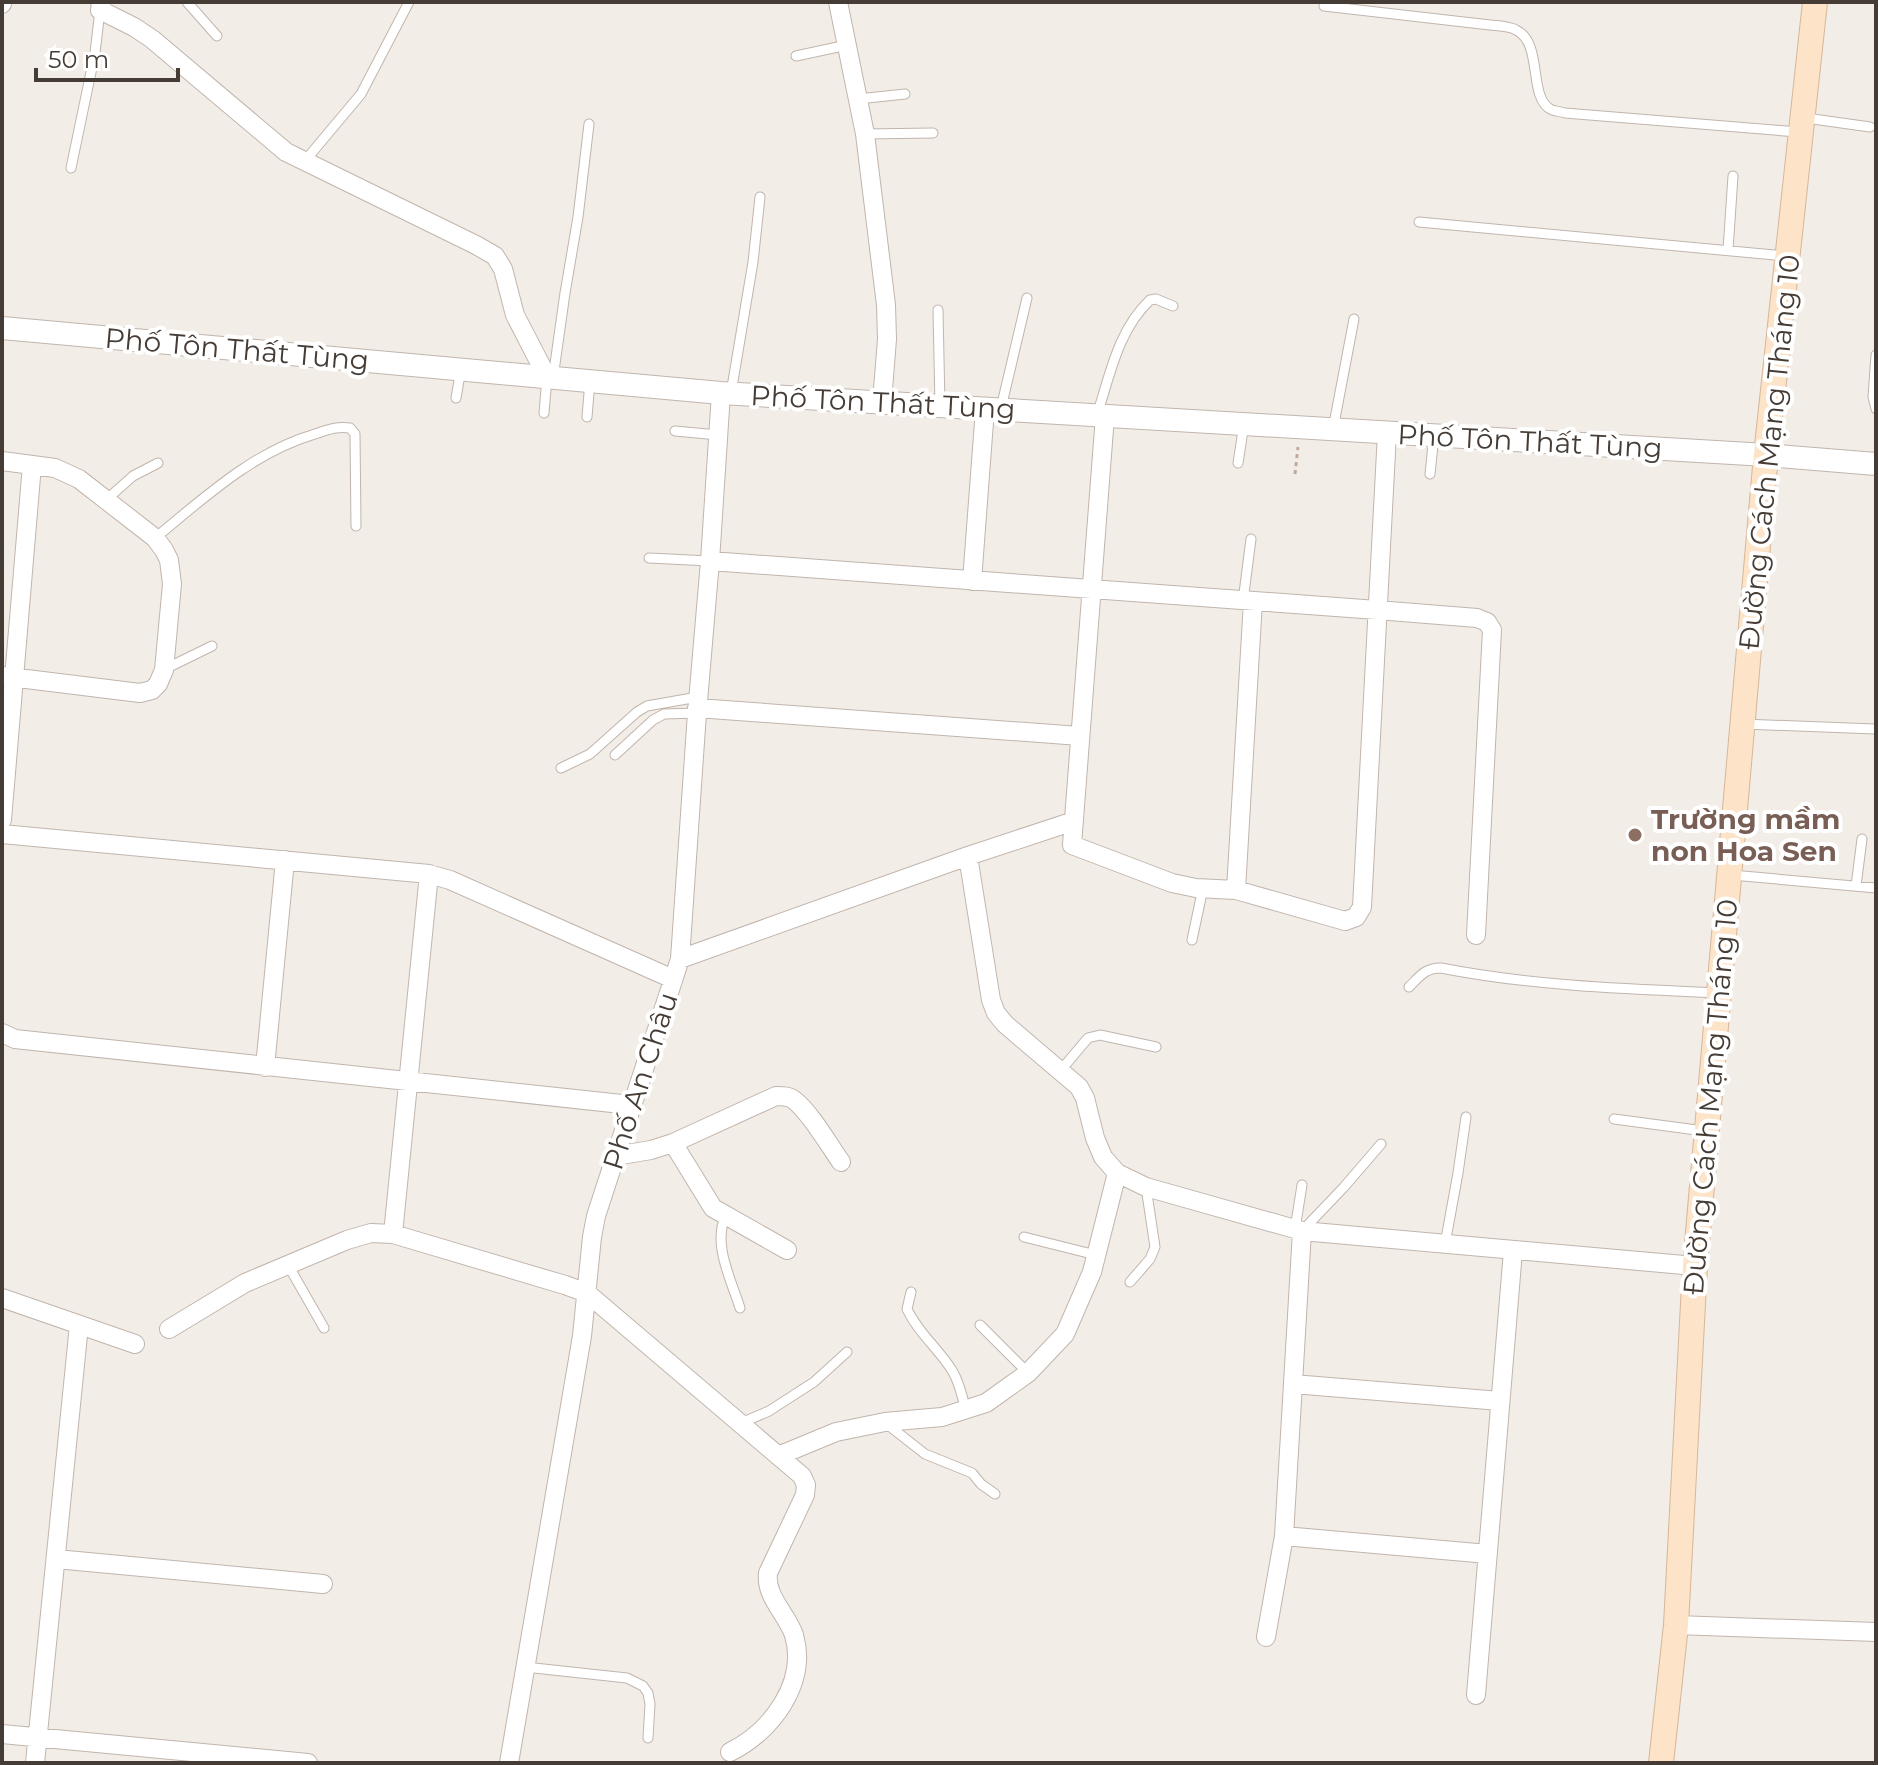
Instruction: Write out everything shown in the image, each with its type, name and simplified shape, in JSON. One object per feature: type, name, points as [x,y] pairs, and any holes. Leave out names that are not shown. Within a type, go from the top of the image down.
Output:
[{"type":"main road","name":"Đường Cách Mạng Tháng 10","points":[[1661,1763],[1676,1625],[1695,1266],[1742,724],[1766,455],[1815,2]]},
{"type":"street","points":[[838,2],[865,134],[886,305],[887,339],[882,402]]},
{"type":"street","points":[[101,6],[152,39],[286,152],[495,256],[503,269],[515,315],[550,377]]},
{"type":"street","name":"Phố Tôn Thất Tùng","points":[[2,328],[726,393],[1876,464]]},
{"type":"street","name":"Phố An Châu","points":[[509,1763],[582,1336],[596,1216],[680,959],[718,435],[726,393]]},
{"type":"street","points":[[972,581],[993,409]]},
{"type":"street","points":[[1101,416],[1072,845],[1172,883],[1236,890],[1345,921],[1352,920],[1362,907],[1387,433]]},
{"type":"street","points":[[2,461],[55,468],[79,479],[155,538],[169,560],[172,584],[164,670],[152,690],[140,693],[8,677]]},
{"type":"street","points":[[2,820],[8,677],[32,465]]},
{"type":"street","points":[[710,561],[1377,610],[1477,618],[1487,622],[1492,630],[1476,935]]},
{"type":"street","points":[[1236,890],[1248,601]]},
{"type":"street","points":[[697,706],[1080,736]]},
{"type":"street","points":[[680,959],[1074,821]]},
{"type":"street","points":[[2,834],[429,874],[450,880],[673,979]]},
{"type":"street","points":[[968,856],[991,1000],[996,1013],[1079,1087],[1103,1157],[1117,1173],[1146,1187],[1299,1230],[1695,1266]]},
{"type":"street","points":[[265,1067],[285,860]]},
{"type":"street","points":[[393,1234],[429,874]]},
{"type":"street","points":[[2,1033],[15,1039],[631,1105]]},
{"type":"street","points":[[615,1156],[673,1143],[776,1096],[785,1096],[801,1107],[841,1162]]},
{"type":"street","points":[[673,1143],[713,1208],[787,1250]]},
{"type":"street","points":[[778,1456],[836,1432],[885,1422],[942,1417],[966,1410],[986,1403],[1028,1373],[1065,1334],[1092,1272],[1117,1173]]},
{"type":"street","points":[[1266,1637],[1284,1536],[1299,1230]]},
{"type":"street","points":[[169,1329],[245,1283],[371,1233],[393,1234],[587,1293],[802,1476],[806,1485],[805,1495],[768,1573],[767,1584],[793,1633],[797,1654],[794,1677],[783,1704],[767,1724],[744,1745],[730,1752]]},
{"type":"street","points":[[1476,1695],[1513,1251]]},
{"type":"street","points":[[2,1298],[135,1344]]},
{"type":"street","points":[[35,1763],[79,1325]]},
{"type":"street","points":[[1293,1384],[1500,1401]]},
{"type":"street","points":[[1284,1536],[1488,1554]]},
{"type":"street","points":[[56,1559],[323,1584]]},
{"type":"street","points":[[1676,1625],[1876,1632]]},
{"type":"street","points":[[2,1734],[308,1763]]},
{"type":"lane","points":[[187,2],[217,36]]},
{"type":"lane","points":[[304,162],[361,94],[409,2]]},
{"type":"lane","points":[[71,168],[95,53],[101,6]]},
{"type":"lane","points":[[1324,6],[1516,30],[1526,39],[1532,54],[1541,99],[1550,109],[1565,113],[1870,127]]},
{"type":"lane","points":[[796,56],[847,45]]},
{"type":"lane","points":[[858,99],[905,94]]},
{"type":"lane","points":[[544,413],[578,217],[589,124]]},
{"type":"lane","points":[[865,134],[933,133]]},
{"type":"lane","points":[[1728,250],[1733,176]]},
{"type":"lane","points":[[726,393],[753,262],[760,197]]},
{"type":"lane","points":[[1419,222],[1788,256]]},
{"type":"lane","points":[[993,409],[1027,298]]},
{"type":"lane","points":[[1101,416],[1126,330],[1150,300],[1156,299],[1173,306]]},
{"type":"lane","points":[[938,310],[940,406]]},
{"type":"lane","points":[[1333,429],[1354,319]]},
{"type":"lane","points":[[1876,355],[1873,397],[1876,409]]},
{"type":"lane","points":[[456,398],[461,369]]},
{"type":"lane","points":[[587,417],[590,381]]},
{"type":"lane","points":[[1238,463],[1244,424]]},
{"type":"lane","points":[[155,538],[201,500],[262,457],[291,441],[339,426],[350,428],[355,434],[356,526]]},
{"type":"lane","points":[[675,431],[718,435]]},
{"type":"lane","points":[[1430,474],[1434,435]]},
{"type":"lane","points":[[106,500],[133,476],[158,463]]},
{"type":"lane","points":[[1248,601],[1251,539]]},
{"type":"lane","points":[[649,558],[710,561]]},
{"type":"lane","points":[[164,670],[212,646]]},
{"type":"lane","points":[[561,768],[590,754],[647,706],[697,706]]},
{"type":"lane","points":[[615,755],[653,720],[697,706]]},
{"type":"lane","points":[[1742,724],[1875,729]]},
{"type":"lane","points":[[1856,886],[1862,839]]},
{"type":"lane","points":[[1729,874],[1876,888]]},
{"type":"lane","points":[[1192,940],[1203,888]]},
{"type":"lane","points":[[1409,987],[1424,971],[1434,968],[1554,985],[1719,993]]},
{"type":"lane","points":[[1061,1070],[1093,1036],[1156,1047]]},
{"type":"lane","points":[[1444,1244],[1466,1117]]},
{"type":"lane","points":[[1614,1119],[1707,1131]]},
{"type":"lane","points":[[1299,1230],[1344,1187],[1381,1144]]},
{"type":"lane","points":[[1299,1230],[1302,1185]]},
{"type":"lane","points":[[1130,1282],[1150,1259],[1155,1247],[1146,1187]]},
{"type":"lane","points":[[726,1215],[721,1225],[720,1243],[740,1308]]},
{"type":"lane","points":[[1024,1237],[1096,1255]]},
{"type":"lane","points":[[288,1265],[324,1328]]},
{"type":"lane","points":[[911,1292],[907,1309],[953,1371],[966,1410]]},
{"type":"lane","points":[[980,1325],[1028,1373]]},
{"type":"lane","points":[[740,1423],[769,1411],[814,1382],[847,1352]]},
{"type":"lane","points":[[885,1422],[925,1454],[972,1473],[995,1494]]},
{"type":"lane","points":[[525,1667],[627,1678],[643,1686],[650,1704],[648,1738]]},
{"type":"path","points":[[1295,474],[1299,427]]},
{"type":"place","name":"Trường mầm non Hoa Sen","points":[[1635,835]]}]
